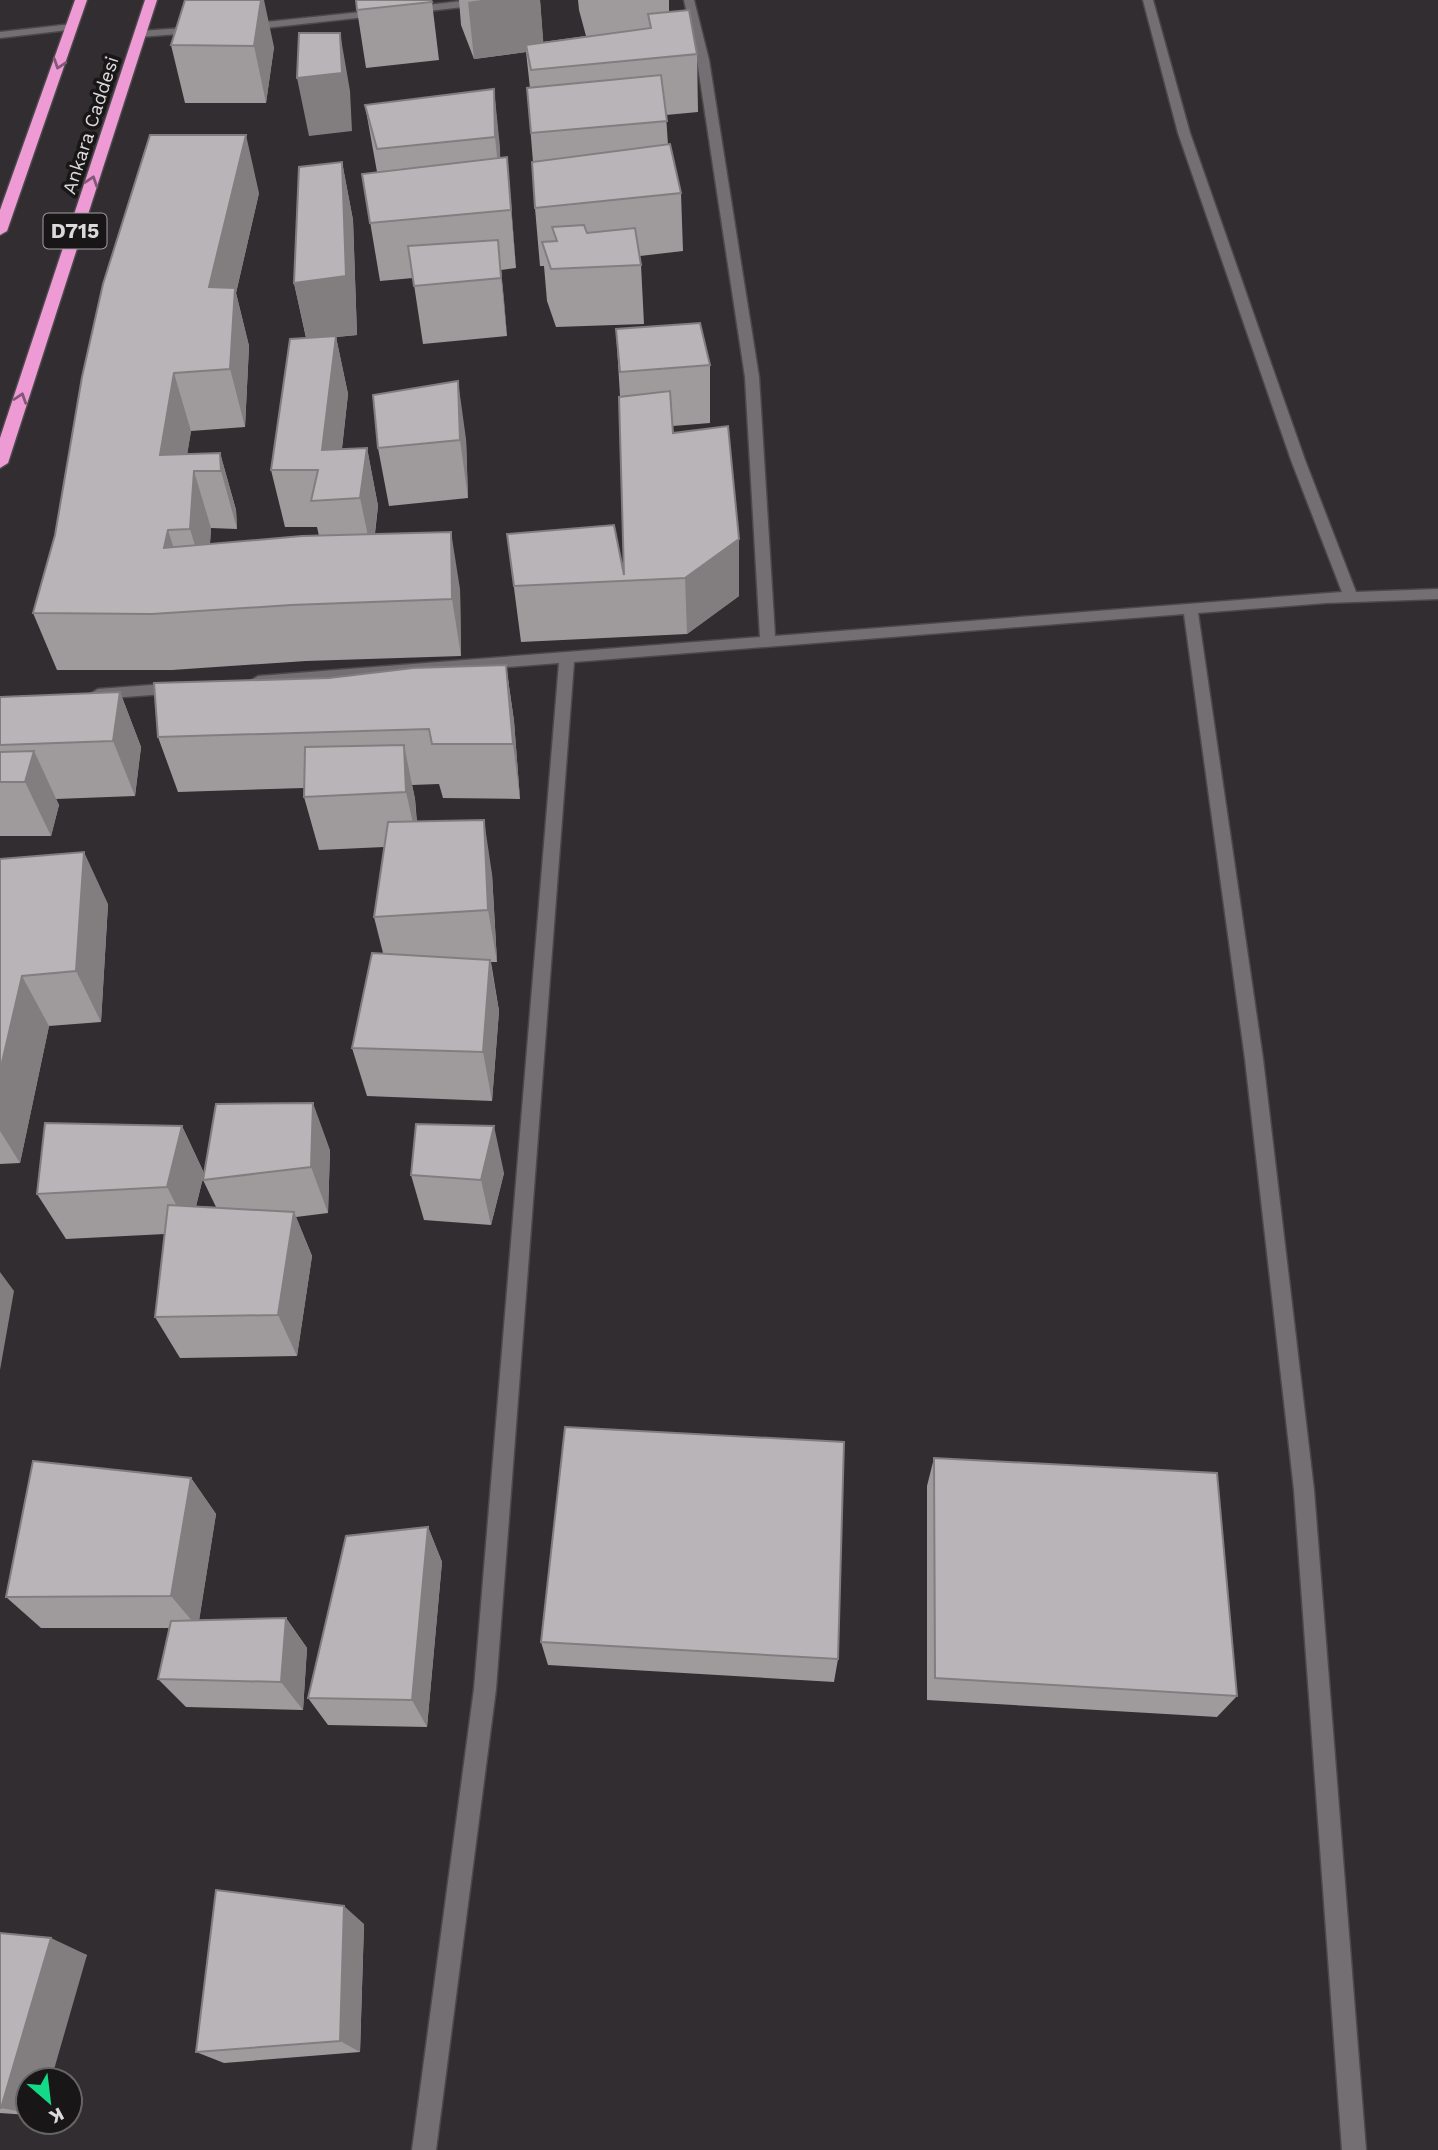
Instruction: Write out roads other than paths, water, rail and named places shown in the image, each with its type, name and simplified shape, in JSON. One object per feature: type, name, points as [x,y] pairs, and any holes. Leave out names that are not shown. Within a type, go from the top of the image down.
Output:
[{"type":"highway","points":[[0,231],[81,0]]},
{"type":"highway","name":"Ankara Caddesi","points":[[0,463],[151,0]]},
{"type":"street","points":[[404,10],[498,0]]},
{"type":"street","points":[[689,0],[703,60],[752,377],[768,641]]},
{"type":"street","points":[[1148,0],[1184,133],[1298,460],[1351,597]]},
{"type":"street","points":[[230,28],[390,12]]},
{"type":"street","points":[[0,35],[72,27]]},
{"type":"street","points":[[140,34],[217,29]]},
{"type":"street","points":[[249,682],[1189,608],[1438,594]]},
{"type":"street","points":[[1189,608],[1254,1059],[1304,1490],[1354,2150]]},
{"type":"street","points":[[424,2150],[485,1689],[567,656]]},
{"type":"street","points":[[83,695],[194,686]]}]
